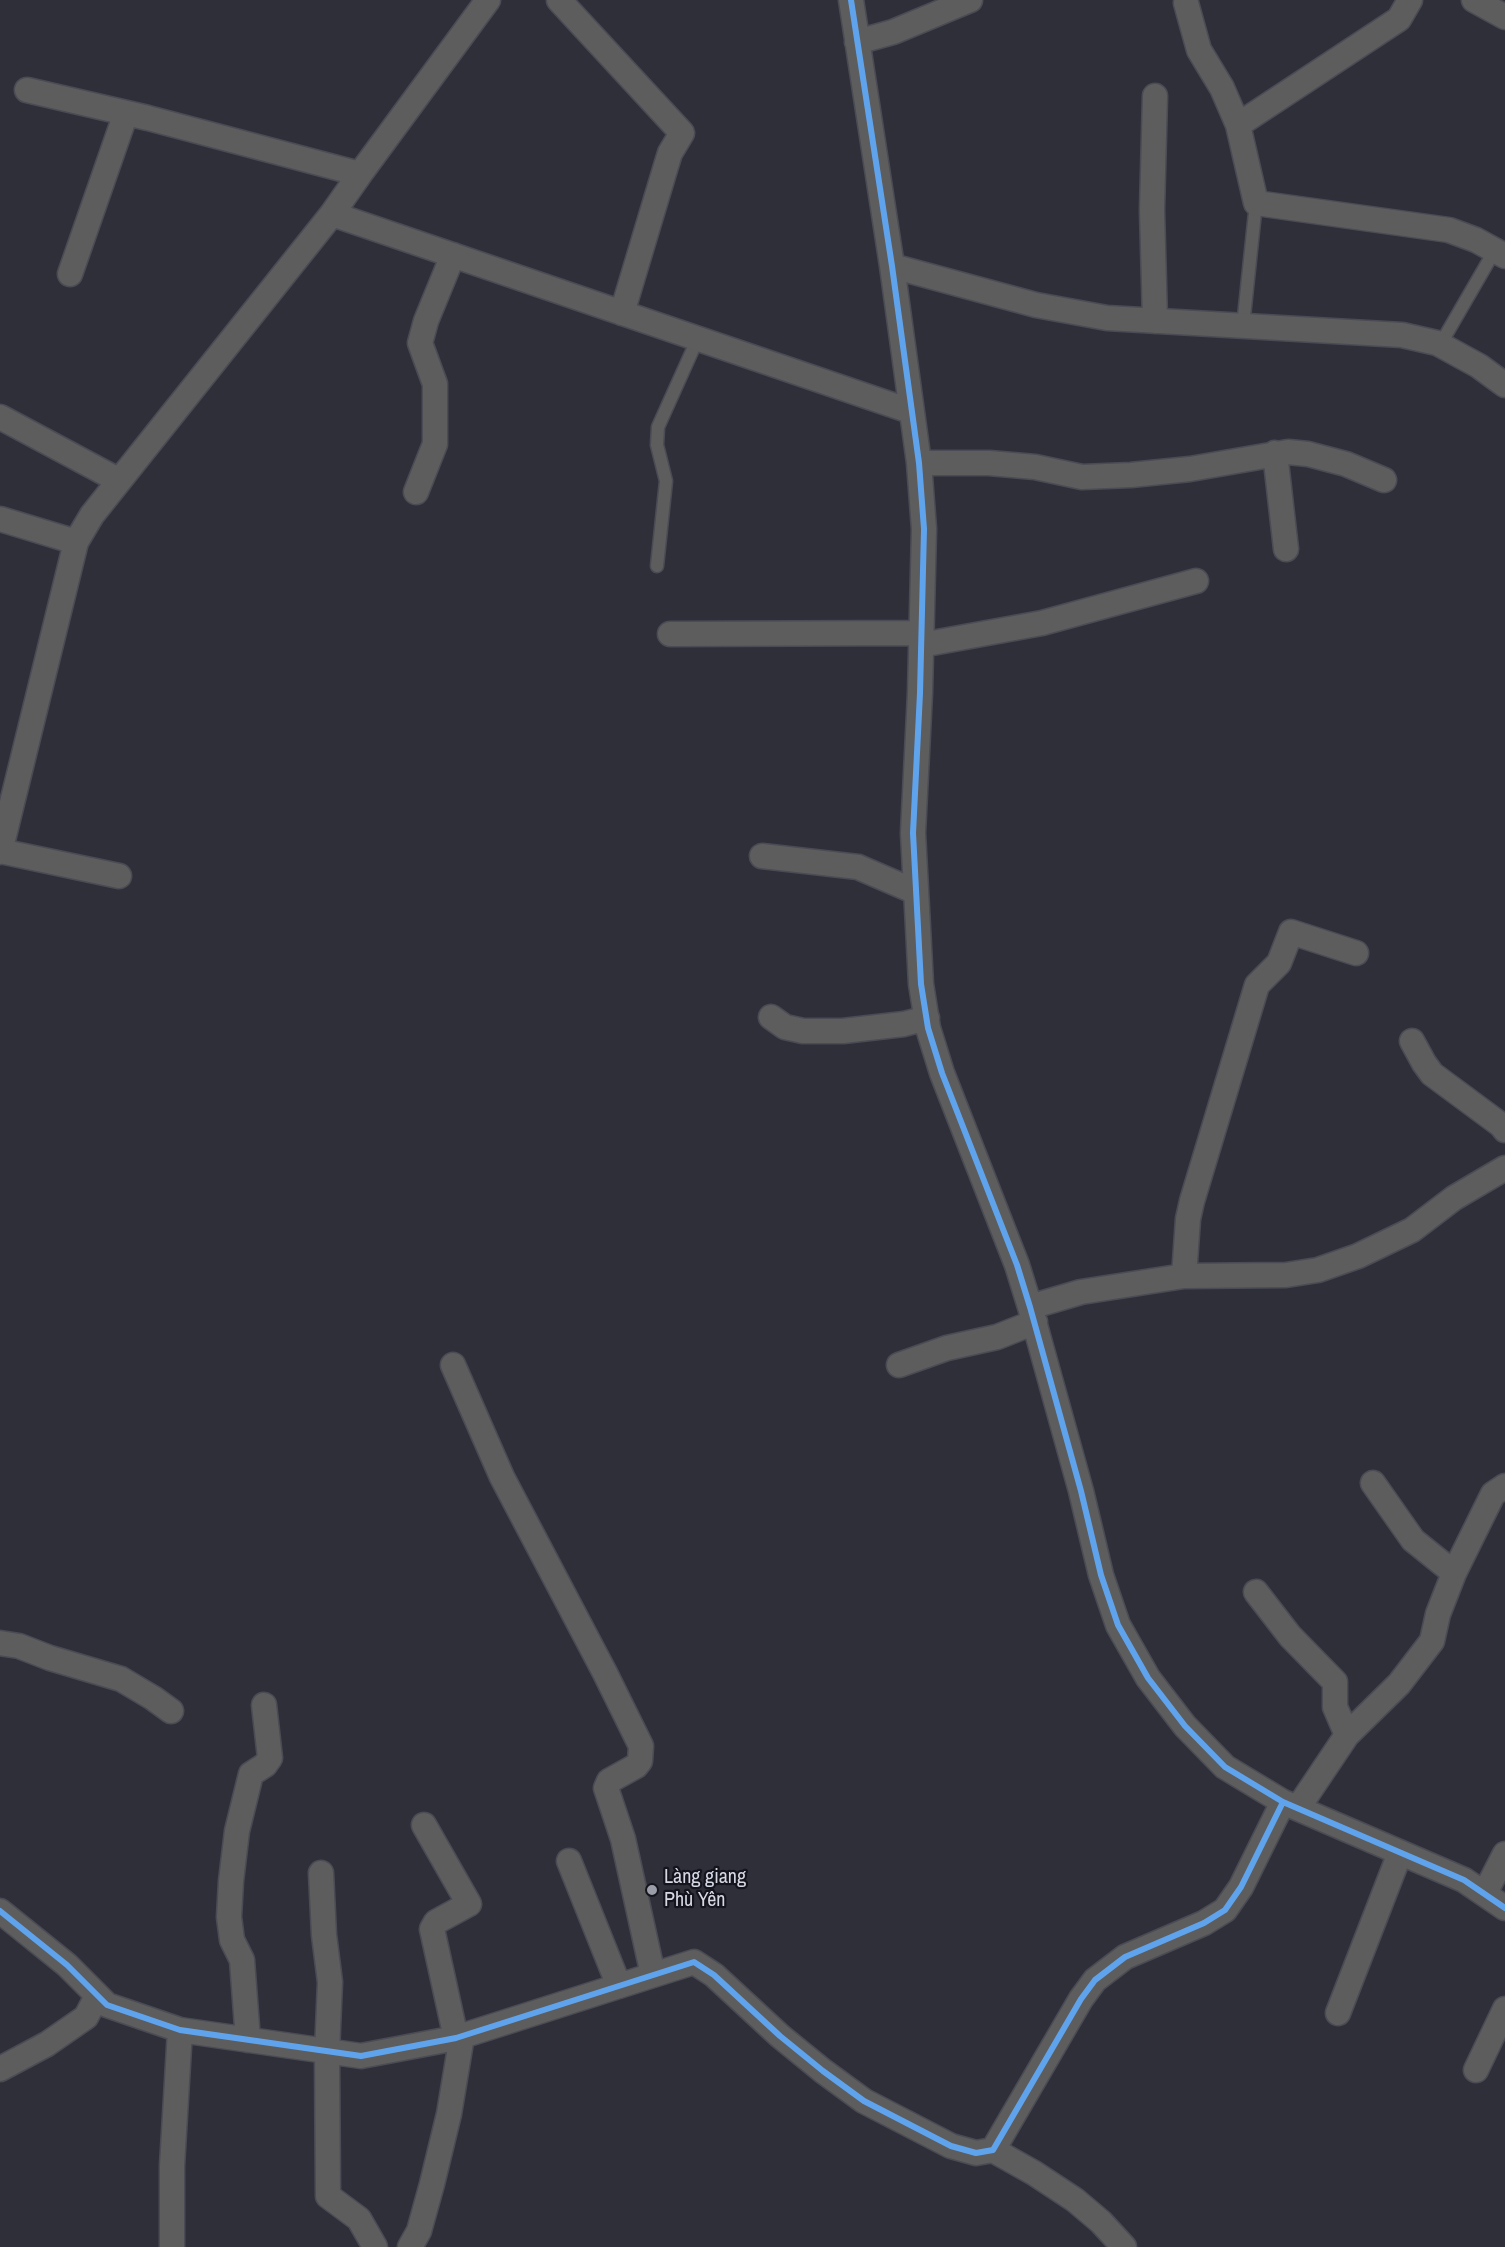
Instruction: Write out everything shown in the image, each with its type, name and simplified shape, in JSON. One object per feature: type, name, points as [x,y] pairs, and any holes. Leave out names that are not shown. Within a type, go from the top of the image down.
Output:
[{"type":"street","points":[[119,876],[0,852],[76,542],[92,515],[118,480],[332,214],[488,0]]},
{"type":"street","points":[[559,0],[682,133],[670,153],[622,313]]},
{"type":"street","points":[[851,0],[892,266],[910,411],[919,463],[924,529],[913,833],[921,984],[927,1018],[942,1073],[1017,1265],[1033,1314],[1081,1491],[1101,1575],[1118,1625],[1148,1678],[1185,1726],[1225,1767],[1290,1805],[1464,1880],[1505,1908]]},
{"type":"street","points":[[857,42],[892,32],[970,0]]},
{"type":"street","points":[[1238,125],[1399,19],[1410,0]]},
{"type":"street","points":[[1474,0],[1505,17]]},
{"type":"street","points":[[1186,3],[1199,50],[1222,88],[1238,125],[1256,203],[1449,230],[1500,253]]},
{"type":"street","points":[[27,90],[126,113],[360,174]]},
{"type":"street","points":[[1155,96],[1152,210],[1155,321]]},
{"type":"street","points":[[70,274],[126,113]]},
{"type":"street","points":[[332,214],[910,411]]},
{"type":"street","points":[[416,492],[435,444],[435,384],[420,344],[426,321],[453,255]]},
{"type":"street","points":[[892,266],[1036,306],[1107,318],[1402,334],[1440,345],[1479,366],[1505,385]]},
{"type":"street","points":[[0,417],[118,480]]},
{"type":"street","points":[[919,463],[989,463],[1035,468],[1082,477],[1190,469],[1275,453],[1308,454],[1346,464],[1384,480]]},
{"type":"street","points":[[1275,453],[1286,549]]},
{"type":"street","points":[[0,519],[76,542]]},
{"type":"street","points":[[670,634],[921,639],[1042,622],[1196,581]]},
{"type":"street","points":[[762,856],[858,867],[916,892]]},
{"type":"street","points":[[1184,1276],[1188,1219],[1192,1201],[1257,985],[1278,963],[1291,932],[1356,953]]},
{"type":"street","points":[[771,1017],[785,1027],[803,1031],[843,1031],[904,1024],[927,1018]]},
{"type":"street","points":[[1412,1041],[1432,1074],[1505,1130]]},
{"type":"street","points":[[899,1365],[947,1348],[997,1337],[1033,1314],[1081,1292],[1184,1276],[1286,1275],[1318,1270],[1358,1256],[1412,1230],[1454,1198],[1505,1168]]},
{"type":"street","points":[[453,1365],[502,1478],[641,1746],[640,1761],[636,1766],[609,1781],[606,1788],[623,1839],[654,1975]]},
{"type":"street","points":[[1373,1483],[1413,1540],[1454,1573]]},
{"type":"street","points":[[993,2150],[1081,1999],[1095,1980],[1125,1956],[1204,1923],[1225,1910],[1290,1805],[1347,1735],[1399,1684],[1432,1641],[1438,1614],[1454,1573],[1493,1494],[1505,1486]]},
{"type":"street","points":[[1256,1592],[1290,1636],[1335,1682],[1335,1707],[1347,1735]]},
{"type":"street","points":[[0,1642],[20,1646],[50,1658],[121,1679],[171,1711]]},
{"type":"street","points":[[248,2040],[242,1960],[232,1940],[231,1881],[237,1831],[251,1774],[265,1765],[270,1758],[264,1705]]},
{"type":"street","points":[[410,2247],[419,2231],[432,2184],[448,2114],[459,2037],[432,1929],[436,1922],[469,1904],[424,1825]]},
{"type":"street","points":[[1338,2013],[1400,1853]]},
{"type":"street","points":[[1485,1893],[1505,1854]]},
{"type":"street","points":[[569,1861],[619,1986]]},
{"type":"street","points":[[321,1873],[324,1935],[330,1982],[327,2052],[328,2196],[359,2219],[375,2247]]},
{"type":"street","points":[[0,1911],[67,1965],[107,2005],[180,2030],[362,2056],[459,2037],[694,1962],[714,1975],[780,2036],[864,2101],[951,2146],[976,2153],[993,2150],[1034,2173],[1075,2200],[1101,2222],[1124,2247]]},
{"type":"street","points":[[0,2069],[47,2044],[86,2017],[97,1996]]},
{"type":"street","points":[[1476,2070],[1505,2009]]},
{"type":"street","points":[[172,2247],[172,2166],[180,2030]]},
{"type":"lane","points":[[1243,326],[1256,203]]},
{"type":"lane","points":[[1440,345],[1500,253]]},
{"type":"lane","points":[[657,566],[666,481],[657,445],[658,427],[698,339]]},
{"type":"cycle path","points":[[851,0],[892,266],[919,463],[924,529],[920,693],[913,833],[921,984],[928,1028],[942,1073],[1017,1265],[1081,1491],[1101,1575],[1118,1625],[1148,1678],[1185,1726],[1225,1767],[1283,1802],[1464,1880],[1505,1908]]},
{"type":"cycle path","points":[[0,1911],[67,1965],[107,2005],[180,2030],[361,2056],[456,2038],[694,1962],[714,1975],[780,2036],[864,2101],[951,2146],[976,2153],[993,2150],[1081,1999],[1095,1980],[1125,1957],[1204,1923],[1225,1910],[1241,1887],[1283,1802]]},
{"type":"place","name":"Làng giang Phù Yên","points":[[652,1890]]}]
